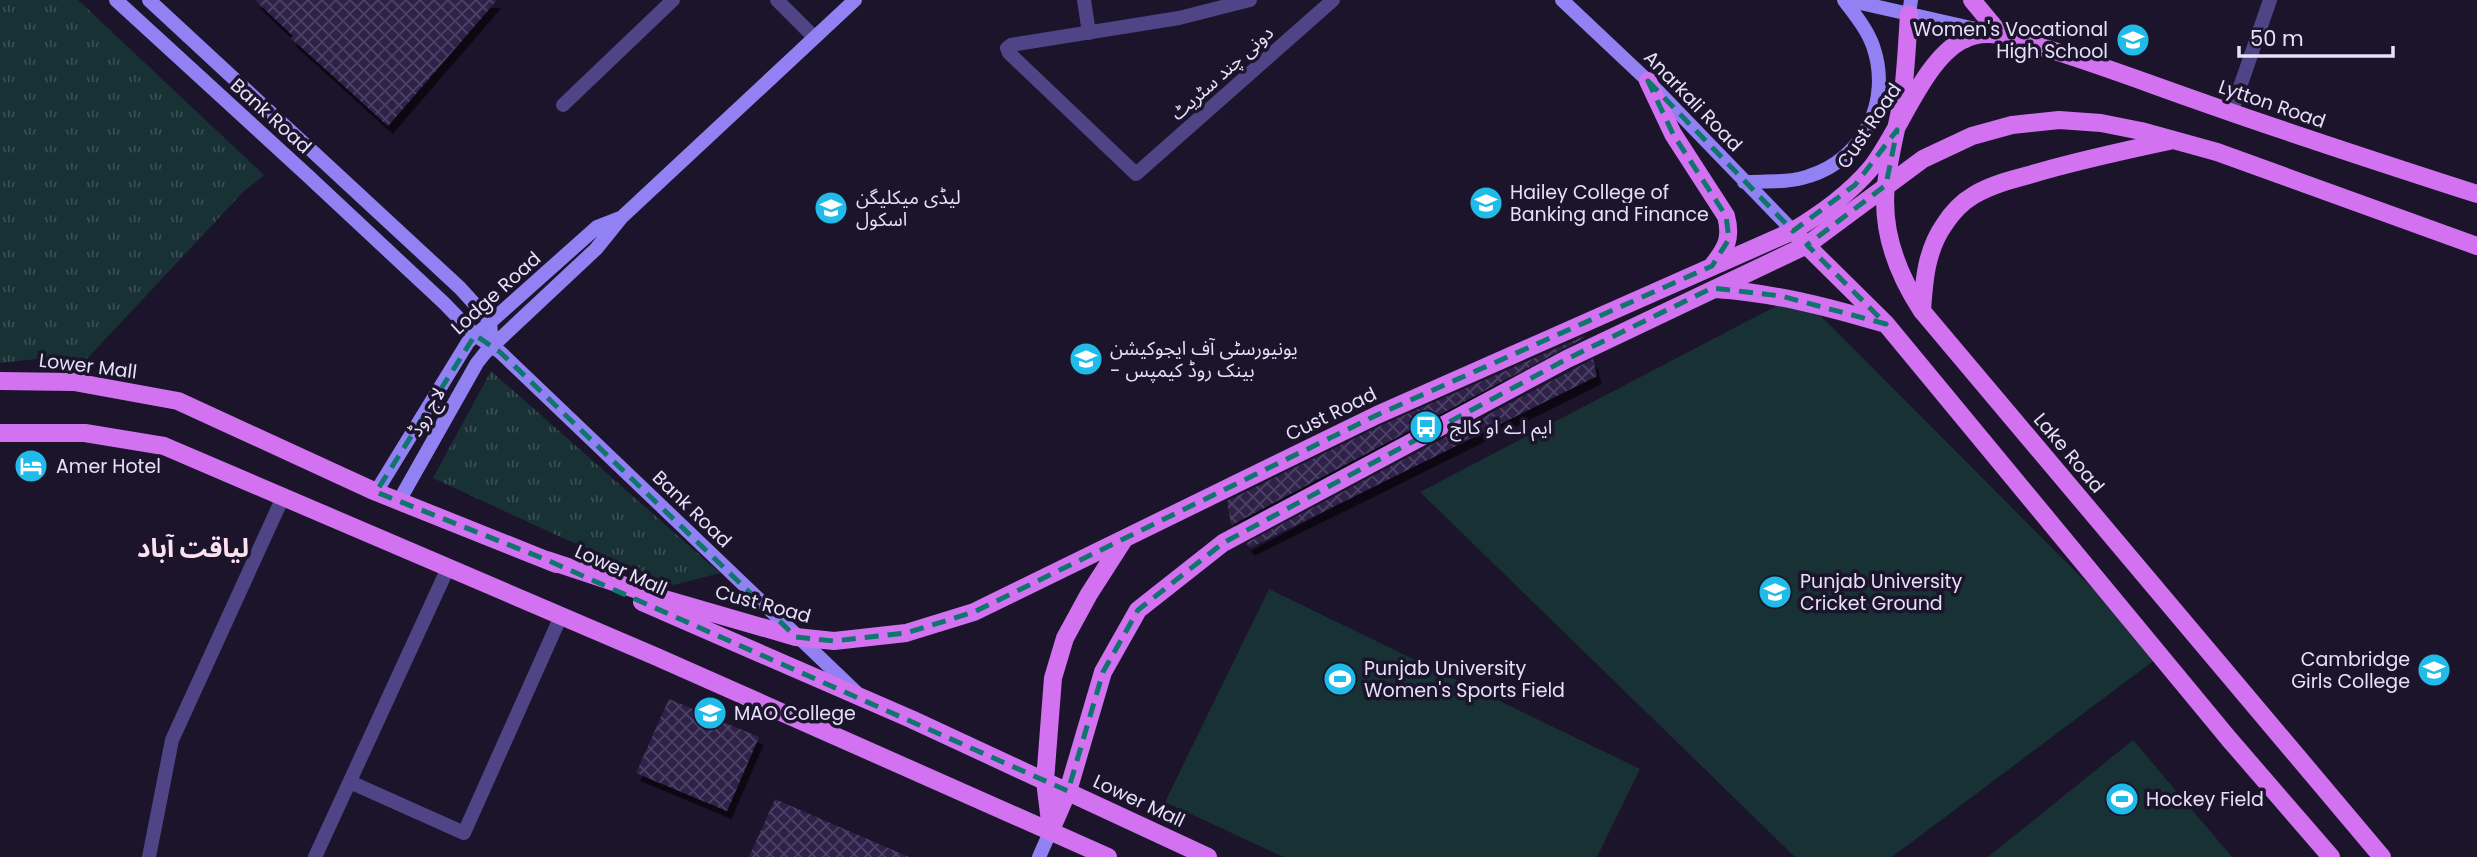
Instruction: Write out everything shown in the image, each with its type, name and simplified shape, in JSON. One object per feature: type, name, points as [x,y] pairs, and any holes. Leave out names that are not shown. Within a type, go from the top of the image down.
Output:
[{"type":"main road","points":[[1972,0],[2001,35]]},
{"type":"main road","name":"Lake Road","points":[[1910,7],[1902,96],[1886,185],[1885,214],[1897,266],[1922,311],[2382,857]]},
{"type":"main road","name":"Cust Road","points":[[547,560],[671,601],[796,637],[834,640],[906,633],[974,612],[1377,415],[1793,232],[1824,211],[1855,185],[1872,166],[1897,130],[1923,83],[1949,49],[1962,40],[1977,34],[2001,35],[2054,51]]},
{"type":"main road","name":"Lytton Road","points":[[2054,51],[2477,194]]},
{"type":"main road","points":[[1648,81],[1673,134],[1726,216],[1730,229],[1729,239],[1725,250],[1713,266]]},
{"type":"main road","points":[[1051,830],[1068,791],[1103,673],[1138,611],[1223,543],[1567,359],[1807,245],[1923,159],[1972,136],[2011,125],[2059,120],[2101,123],[2217,152],[2477,246]]},
{"type":"main road","points":[[1922,311],[1924,276],[1930,252],[1943,226],[1954,212],[1973,196],[1997,184],[2059,166],[2172,140]]},
{"type":"main road","points":[[1793,232],[1886,324],[2229,739],[2331,857]]},
{"type":"main road","points":[[1712,288],[1811,302],[1886,324]]},
{"type":"main road","name":"Lower Mall","points":[[0,381],[74,382],[178,401],[376,492],[547,560],[866,701],[1208,857]]},
{"type":"main road","points":[[0,433],[85,433],[164,446],[561,616],[1108,857]]},
{"type":"main road","points":[[1051,830],[1045,781],[1053,678],[1065,638],[1089,594],[1126,537]]},
{"type":"street","name":"Bank Road","points":[[116,0],[307,174],[475,335],[492,345],[866,701]]},
{"type":"street","name":"Bank Road","points":[[149,0],[460,288],[490,321]]},
{"type":"street","points":[[563,104],[673,0]]},
{"type":"street","points":[[777,0],[814,37]]},
{"type":"street","name":"Lodge Road","points":[[492,345],[596,248],[621,218],[855,0]]},
{"type":"street","points":[[1084,0],[1089,33],[1179,18],[1250,0]]},
{"type":"street","name":"دونی چند سٹریٹ","points":[[1089,33],[1011,45],[1007,48],[1009,53],[1136,174],[1333,0]]},
{"type":"street","name":"Anarkali Road","points":[[1562,0],[1648,81],[1793,232]]},
{"type":"street","points":[[1845,0],[1910,7],[2001,35]]},
{"type":"street","points":[[1744,182],[1783,181],[1827,170],[1855,148],[1868,129],[1877,101],[1879,70],[1866,29],[1845,0]]},
{"type":"street","points":[[2231,113],[2270,0]]},
{"type":"street","name":"Lodge Road","points":[[376,492],[462,350],[475,335],[597,228],[621,218]]},
{"type":"street","points":[[490,321],[492,345]]},
{"type":"street","name":"لاج روڈ","points":[[399,501],[477,363],[492,345]]},
{"type":"street","points":[[149,857],[172,740],[283,497]]},
{"type":"street","points":[[315,857],[448,568]]},
{"type":"street","points":[[350,782],[464,833],[561,616]]},
{"type":"street","points":[[1039,857],[1051,830]]},
{"type":"highlighted area","points":[[1648,81],[1793,231],[1855,185],[1897,130],[1886,185],[1807,245],[1886,324],[1781,296],[1712,288],[1567,359],[1223,543],[1138,610],[1103,672],[1068,791],[547,560],[376,492],[475,335],[500,352],[796,637],[834,641],[906,633],[974,612],[1377,415],[1712,266],[1729,239],[1726,216],[1673,134]]},
{"type":"green space","points":[[0,0],[78,0],[264,175],[244,191],[84,362],[45,358],[0,363]]},
{"type":"green space","points":[[1799,294],[2160,656],[1892,857],[1795,857],[1420,492]]},
{"type":"green space","points":[[491,371],[720,573],[674,585],[556,535],[433,478]]},
{"type":"green space","name":"Punjab University Women's Sports Field","points":[[1269,589],[1640,769],[1597,857],[1283,857],[1165,802]]},
{"type":"green space","name":"Hockey Field","points":[[2133,740],[2232,857],[1988,857]]},
{"type":"building","points":[[255,0],[497,0],[388,126],[291,38],[293,36]]},
{"type":"building","points":[[1584,338],[1231,524],[1227,501],[1382,425]]},
{"type":"building","points":[[1593,359],[1597,376],[1250,548],[1246,543]]},
{"type":"building","points":[[669,699],[759,737],[727,811],[636,773]]},
{"type":"building","points":[[775,799],[909,857],[749,857]]},
{"type":"place","name":"Women's Vocational High School","points":[[2133,40]]},
{"type":"place","name":"Hailey College of Banking and Finance","points":[[1486,203]]},
{"type":"place","name":"لیڈی میکلیگن اسکول","points":[[831,208]]},
{"type":"place","name":"یونیورسٹی آف ایجوکیشن - بینک روڈ کیمپس","points":[[1086,359]]},
{"type":"place","name":"ایم اے او کالج","points":[[1426,427]]},
{"type":"place","name":"Amer Hotel","points":[[31,466]]},
{"type":"place","name":"Punjab University Cricket Ground","points":[[1775,592]]},
{"type":"place","name":"Cambridge Girls College","points":[[2434,670]]},
{"type":"place","name":"Punjab University Women's Sports Field","points":[[1340,679]]},
{"type":"place","name":"MAO College","points":[[710,713]]},
{"type":"place","name":"Hockey Field","points":[[2122,799]]},
{"type":"district","name":"لیاقت آباد","points":[[193,548]]}]
